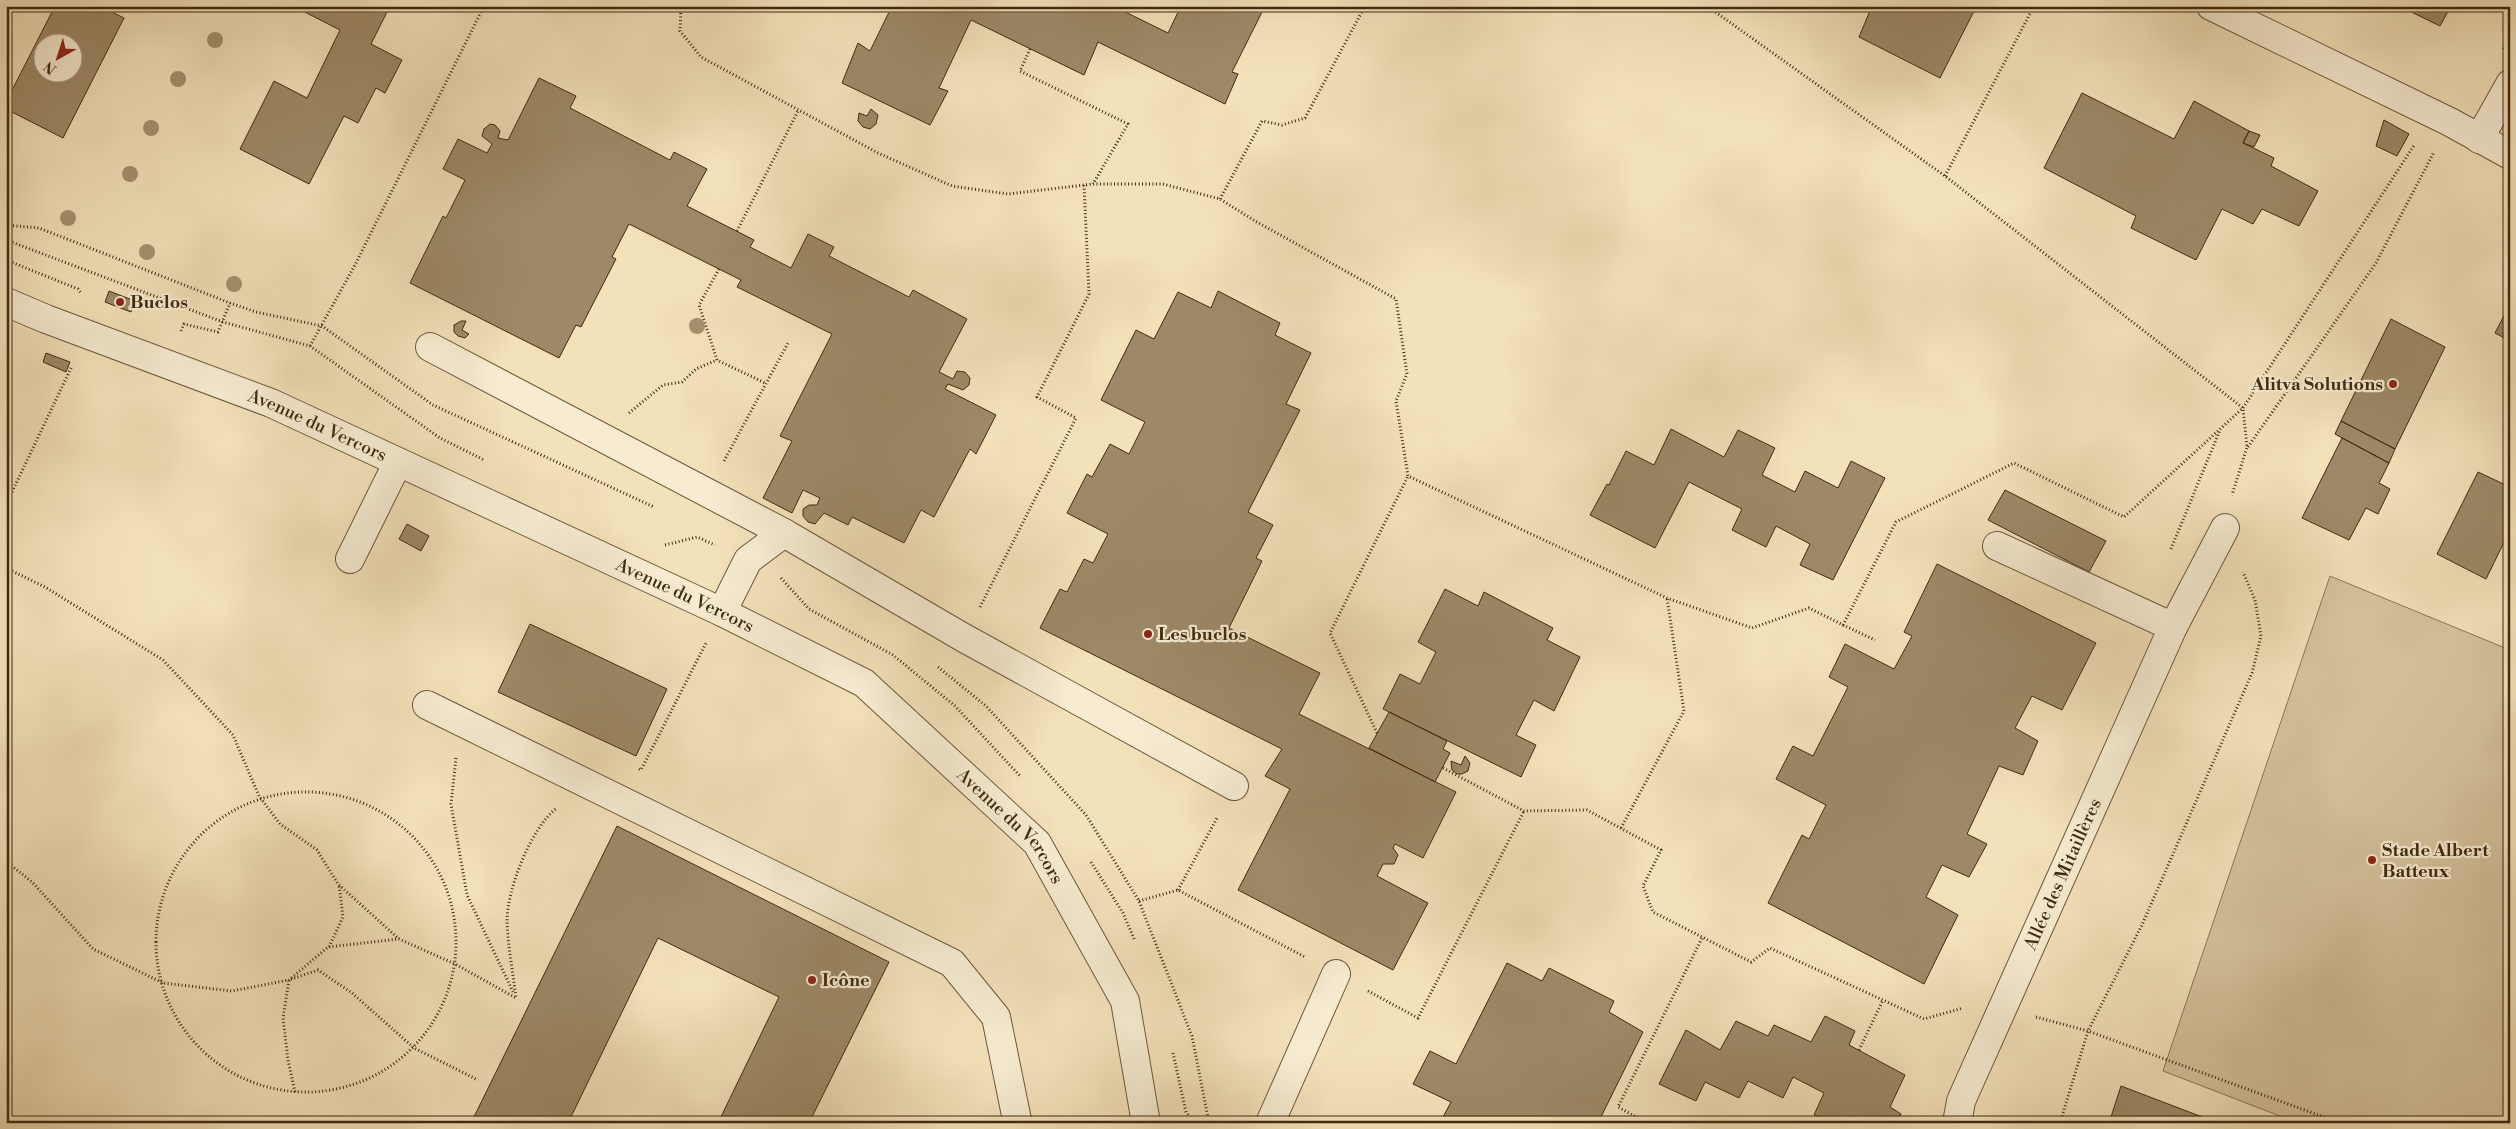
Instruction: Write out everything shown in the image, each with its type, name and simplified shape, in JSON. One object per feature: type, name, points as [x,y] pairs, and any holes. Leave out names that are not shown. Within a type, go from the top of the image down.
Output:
[{"type":"street","points":[[2211,6],[2442,119],[2510,155]]},
{"type":"street","points":[[2479,139],[2510,84]]},
{"type":"street","name":"Avenue du Vercors","points":[[6,302],[46,319],[271,402],[722,612],[864,683],[1037,842],[1125,1000],[1146,1123]]},
{"type":"street","points":[[430,347],[784,533],[964,638],[1234,786]]},
{"type":"street","points":[[350,559],[398,462]]},
{"type":"street","name":"Allée des Mitaillères","points":[[1957,1123],[1961,1101],[2173,627],[2224,528]]},
{"type":"street","points":[[722,612],[748,560],[784,533]]},
{"type":"street","points":[[1997,546],[2173,627]]},
{"type":"street","points":[[427,705],[590,783],[952,963],[996,1017],[1017,1120]]},
{"type":"street","points":[[1270,1123],[1336,974]]},
{"type":"path","points":[[6,240],[223,322],[310,346],[355,265],[484,6]]},
{"type":"path","points":[[680,6],[680,31],[701,57],[878,153],[952,186],[1008,194],[1093,184],[1163,184],[1220,198],[1255,221],[1396,299],[1407,374],[1396,401],[1408,476],[1330,633],[1377,733]]},
{"type":"path","points":[[1220,198],[1262,122],[1282,125],[1305,118],[1365,6]]},
{"type":"path","points":[[1707,6],[1945,176],[2243,408],[2247,447]]},
{"type":"path","points":[[1945,176],[2034,6]]},
{"type":"path","points":[[2497,56],[2510,42]]},
{"type":"path","points":[[1030,49],[1020,71],[1128,124],[1093,184]]},
{"type":"path","points":[[737,231],[798,111]]},
{"type":"path","points":[[1843,625],[1896,522],[2014,463],[2124,517],[2243,408],[2442,119]]},
{"type":"path","points":[[2060,1123],[2088,1030],[2142,925],[2252,673],[2261,636],[2255,600],[2224,528],[2236,478],[2247,447],[2376,263],[2442,119]]},
{"type":"path","points":[[964,638],[1076,418],[1038,397],[1089,294],[1084,185]]},
{"type":"path","points":[[6,260],[78,289],[83,296]]},
{"type":"path","points":[[719,269],[699,305],[716,360],[764,383]]},
{"type":"path","points":[[179,336],[184,324],[218,332],[230,303]]},
{"type":"path","points":[[708,493],[764,383],[788,343]]},
{"type":"path","points":[[628,414],[664,385],[682,382],[696,369],[716,360]]},
{"type":"path","points":[[12,492],[74,363]]},
{"type":"path","points":[[2168,557],[2222,427]]},
{"type":"path","points":[[1408,476],[1667,598],[1752,628],[1810,608],[1875,640]]},
{"type":"path","points":[[6,568],[45,587],[162,660],[233,735],[258,796],[280,824],[317,850],[338,884],[399,939],[455,964],[516,998]]},
{"type":"path","points":[[1621,828],[1684,711],[1667,598]]},
{"type":"path","points":[[516,998],[507,920],[519,862],[548,814],[590,783],[630,764],[641,770],[707,640]]},
{"type":"path","points":[[456,757],[451,804],[467,895],[516,998]]},
{"type":"path","points":[[1443,768],[1524,811],[1587,810],[1661,850],[1643,886],[1653,912],[1751,962],[1770,948],[1924,1019],[1962,1008],[2003,1010],[2088,1030],[2340,1123]]},
{"type":"path","points":[[1178,890],[1234,786]]},
{"type":"path","points":[[320,792],[372,803],[426,848],[454,907],[455,964],[446,1005],[414,1048],[357,1088],[295,1093],[241,1084],[189,1040],[163,983],[154,923],[177,861],[216,820],[258,796],[320,792]]},
{"type":"path","points":[[1139,901],[1178,890],[1418,1018],[1524,811]]},
{"type":"path","points":[[6,861],[33,883],[93,949],[163,983],[232,991],[289,980],[318,970],[352,993],[414,1048],[478,1080]]},
{"type":"path","points":[[295,1093],[282,1018],[289,980],[328,947],[343,917],[338,884]]},
{"type":"path","points":[[1647,1123],[1618,1107],[1702,938]]},
{"type":"path","points":[[328,947],[399,939]]},
{"type":"path","points":[[1859,1050],[1883,1000]]},
{"type":"path","points":[[1819,1123],[1823,1119]]},
{"type":"path","points":[[2328,1123],[2332,1120]]},
{"type":"shaded area","name":"Stade Albert Batteux","points":[[2330,576],[2510,650],[2510,1123],[2298,1123],[2163,1071]]},
{"type":"building","points":[[55,6],[100,6],[124,18],[63,138],[6,109],[6,102],[32,51],[32,82],[82,82],[82,32],[42,32]]},
{"type":"building","points":[[293,6],[382,6],[388,10],[371,44],[402,60],[385,93],[376,88],[358,123],[344,116],[309,184],[240,149],[274,81],[307,98],[340,30]]},
{"type":"building","points":[[892,6],[1113,6],[1168,33],[1181,6],[1265,6],[1232,72],[1238,74],[1225,104],[1098,42],[1084,75],[971,20],[939,88],[948,91],[930,125],[842,83],[858,43],[870,51]]},
{"type":"building","points":[[1872,6],[1915,6],[1920,9],[1922,6],[1964,6],[1974,11],[1940,78],[1859,37]]},
{"type":"building","points":[[2399,6],[2451,6],[2440,26]]},
{"type":"building","points":[[539,78],[576,96],[570,108],[670,160],[674,152],[707,169],[687,206],[754,240],[750,247],[791,268],[808,234],[834,247],[829,256],[909,297],[913,290],[967,319],[939,372],[953,379],[957,371],[965,372],[970,378],[969,385],[963,390],[948,384],[945,389],[996,415],[976,454],[970,449],[934,517],[921,510],[904,543],[852,517],[848,525],[824,513],[815,524],[808,522],[803,516],[803,509],[809,505],[817,505],[820,498],[803,490],[792,513],[763,498],[792,441],[780,436],[832,334],[737,287],[741,280],[629,224],[612,257],[616,259],[581,327],[576,325],[559,358],[410,283],[443,216],[446,218],[465,180],[443,169],[458,139],[487,153],[492,144],[482,136],[484,129],[490,124],[495,125],[500,131],[498,138],[508,140]]},
{"type":"building","points":[[2082,93],[2174,139],[2194,101],[2249,131],[2243,143],[2274,158],[2271,166],[2318,191],[2299,226],[2262,209],[2253,224],[2222,209],[2196,260],[2131,228],[2136,216],[2044,168]]},
{"type":"building","points":[[871,109],[878,115],[876,124],[870,129],[863,127],[858,121],[859,113],[867,116]]},
{"type":"building","points":[[2384,120],[2409,134],[2397,156],[2376,146]]},
{"type":"building","points":[[2249,131],[2260,135],[2254,147],[2243,143]]},
{"type":"building","name":"Buclos","points":[[109,291],[135,301],[131,312],[105,302]]},
{"type":"building","name":"Les buclos","points":[[1218,291],[1280,323],[1275,335],[1311,353],[1286,404],[1300,410],[1248,512],[1273,525],[1256,558],[1262,561],[1229,628],[1320,673],[1299,714],[1456,792],[1423,858],[1395,844],[1393,848],[1398,855],[1394,864],[1383,864],[1377,876],[1428,903],[1393,970],[1238,890],[1290,789],[1265,776],[1282,749],[1040,628],[1060,589],[1067,592],[1084,559],[1093,563],[1108,534],[1067,513],[1087,474],[1092,477],[1110,444],[1129,454],[1145,422],[1101,400],[1136,330],[1154,339],[1178,292],[1211,308]]},
{"type":"building","points":[[2510,304],[2510,341],[2495,333]]},
{"type":"building","name":"Alitva Solutions","points":[[2391,319],[2445,347],[2395,449],[2341,421]]},
{"type":"building","points":[[461,321],[466,321],[462,330],[469,334],[465,338],[458,336],[454,332],[454,325]]},
{"type":"building","points":[[46,353],[70,362],[66,372],[43,362]]},
{"type":"building","points":[[2341,421],[2395,449],[2389,463],[2335,434]]},
{"type":"building","points":[[1671,429],[1724,457],[1738,430],[1775,448],[1762,475],[1795,492],[1805,471],[1838,488],[1851,461],[1885,478],[1833,580],[1800,565],[1810,544],[1776,526],[1766,547],[1732,530],[1742,509],[1689,482],[1655,548],[1590,515],[1607,484],[1609,485],[1626,451],[1654,465]]},
{"type":"building","points":[[2342,438],[2389,463],[2379,483],[2390,489],[2378,514],[2366,508],[2349,540],[2302,518]]},
{"type":"building","points":[[2478,472],[2510,487],[2510,530],[2486,579],[2437,554]]},
{"type":"building","points":[[2005,490],[2106,541],[2089,572],[1988,520]]},
{"type":"building","points":[[407,524],[429,536],[421,551],[399,539]]},
{"type":"building","points":[[1937,564],[2096,643],[2062,710],[2032,696],[2015,728],[2038,741],[2023,775],[1999,766],[1967,834],[1987,844],[1969,877],[1942,865],[1926,897],[1958,915],[1924,984],[1768,903],[1802,835],[1809,839],[1826,805],[1776,779],[1793,746],[1813,756],[1848,687],[1829,677],[1845,644],[1894,669],[1912,636],[1904,632]]},
{"type":"building","points":[[1445,589],[1478,606],[1484,592],[1553,628],[1547,640],[1580,657],[1554,711],[1534,700],[1516,735],[1536,745],[1521,777],[1383,709],[1400,674],[1420,684],[1436,652],[1418,642]]},
{"type":"building","points":[[530,624],[667,689],[636,756],[498,692]]},
{"type":"building","points":[[1389,712],[1447,741],[1443,749],[1450,753],[1435,782],[1369,748]]},
{"type":"building","points":[[1465,756],[1470,763],[1468,771],[1457,774],[1452,770],[1451,761],[1461,765]]},
{"type":"building","name":"Icône","points":[[617,826],[889,962],[809,1123],[718,1123],[779,997],[658,938],[568,1123],[471,1123]]},
{"type":"building","points":[[1507,963],[1542,981],[1549,968],[1614,1001],[1609,1012],[1643,1032],[1598,1123],[1440,1123],[1451,1102],[1413,1084],[1430,1051],[1456,1064]]},
{"type":"building","points":[[1825,1016],[1855,1031],[1849,1045],[1905,1075],[1890,1107],[1901,1114],[1897,1123],[1830,1123],[1814,1115],[1824,1093],[1793,1077],[1783,1098],[1748,1081],[1739,1098],[1705,1082],[1696,1101],[1659,1084],[1686,1030],[1720,1050],[1736,1021],[1768,1036],[1774,1025],[1811,1042]]},
{"type":"building","points":[[2121,1086],[2218,1123],[2109,1123]]},
{"type":"place","name":"Buclos","points":[[120,302]]},
{"type":"place","name":"Alitva Solutions","points":[[2393,384]]},
{"type":"place","name":"Les buclos","points":[[1148,634]]},
{"type":"place","name":"Stade Albert Batteux","points":[[2372,860]]},
{"type":"place","name":"Icône","points":[[812,980]]}]
